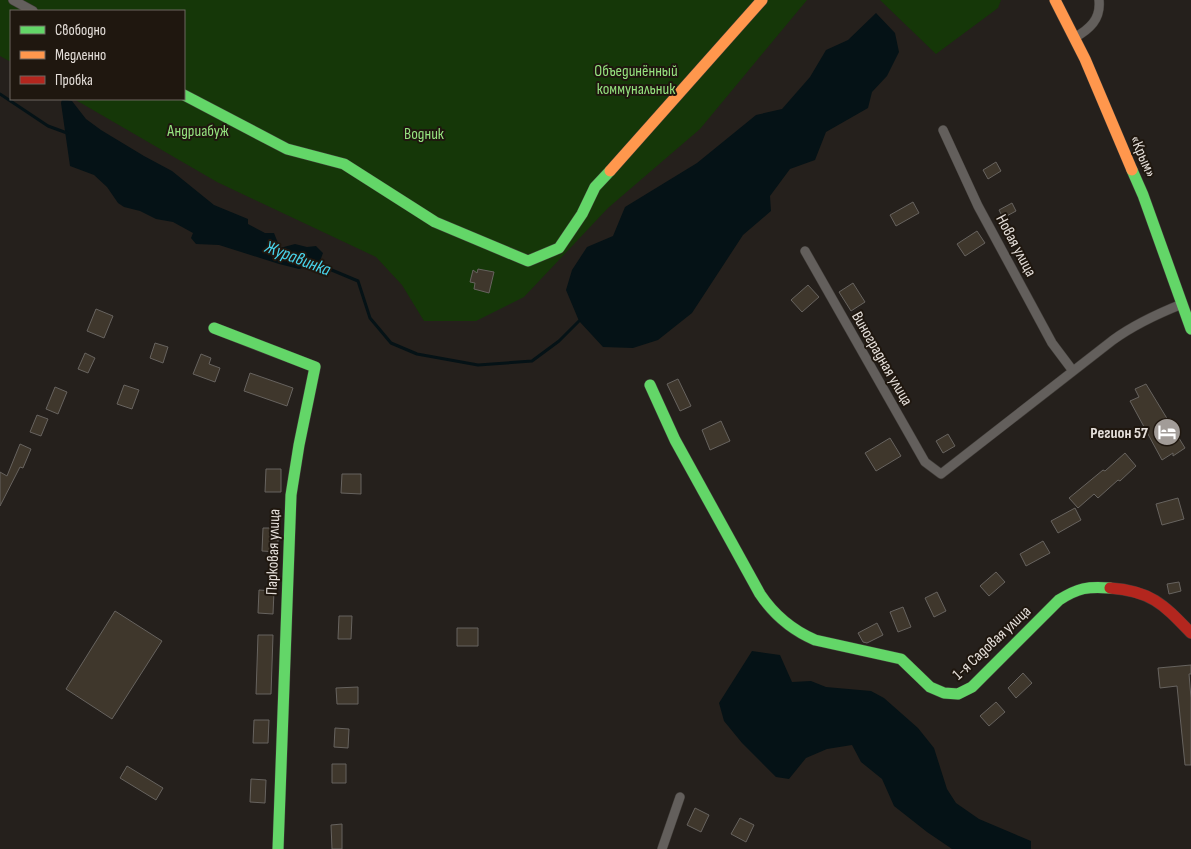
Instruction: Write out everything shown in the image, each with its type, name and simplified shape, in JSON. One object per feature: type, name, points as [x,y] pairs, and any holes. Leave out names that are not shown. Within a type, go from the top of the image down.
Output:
[{"type":"main road","points":[[185,96],[287,149],[344,164],[435,222],[528,261],[559,248],[582,214],[595,187],[762,0]]},
{"type":"main road","name":"«Крым»","points":[[1055,0],[1074,38],[1143,195],[1191,329]]},
{"type":"main road","name":"Парковая улица","points":[[214,328],[315,367],[298,445],[291,495],[278,849]]},
{"type":"main road","name":"1-я Садовая улица","points":[[650,385],[675,440],[760,594],[767,605],[803,636],[901,659],[930,687],[944,693],[958,694],[972,687],[1058,600],[1074,590],[1092,588],[1145,594],[1156,600],[1191,633]]},
{"type":"street","points":[[14,0],[31,10]]},
{"type":"street","points":[[1074,38],[1088,30],[1096,20],[1100,8],[1099,0]]},
{"type":"street","name":"Новая улица","points":[[943,130],[978,206],[1052,343],[1073,371]]},
{"type":"street","name":"Виноградная улица","points":[[805,251],[925,462],[941,474],[1073,371]]},
{"type":"street","points":[[1073,371],[1132,326],[1182,304]]},
{"type":"street","points":[[662,849],[680,797]]},
{"type":"green space","name":"Водник","points":[[0,0],[807,0],[700,129],[608,208],[524,297],[476,321],[424,321],[402,285],[376,257],[217,182],[76,100],[185,100],[185,10],[10,10],[10,61],[0,56]]},
{"type":"green space","points":[[880,0],[1001,0],[998,8],[936,54]]},
{"type":"water","points":[[876,13],[895,33],[899,52],[887,76],[872,92],[868,108],[826,132],[815,160],[790,169],[770,196],[771,211],[743,235],[692,313],[658,340],[633,348],[603,347],[579,321],[566,290],[572,270],[587,247],[613,236],[625,207],[697,163],[756,115],[782,109],[810,77],[826,50],[848,40]]},
{"type":"water","points":[[62,100],[72,101],[86,119],[101,130],[172,171],[214,205],[248,219],[248,224],[265,233],[274,233],[280,248],[295,244],[307,247],[316,246],[323,253],[319,264],[299,269],[219,245],[196,244],[191,238],[193,233],[173,222],[156,219],[140,211],[124,207],[118,203],[107,187],[94,175],[70,166]]},
{"type":"water","points":[[752,651],[780,655],[792,682],[811,681],[826,687],[871,691],[884,698],[918,728],[934,748],[947,789],[956,803],[979,819],[1031,841],[1031,849],[952,849],[894,806],[882,779],[861,762],[852,745],[827,749],[806,758],[789,779],[776,777],[742,743],[724,721],[719,703]]},
{"type":"building","points":[[996,162],[1001,171],[988,179],[983,170]]},
{"type":"building","points":[[913,202],[919,213],[896,226],[890,215]]},
{"type":"building","points":[[1012,203],[1016,211],[1003,218],[999,210]]},
{"type":"building","points":[[977,231],[985,243],[965,256],[957,244]]},
{"type":"building","points":[[478,269],[494,272],[489,293],[474,289],[475,283],[470,282],[473,270],[477,273]]},
{"type":"building","points":[[853,283],[865,302],[851,311],[839,292]]},
{"type":"building","points":[[808,285],[819,297],[802,312],[791,300]]},
{"type":"building","points":[[96,309],[113,316],[104,338],[87,331]]},
{"type":"building","points":[[155,343],[168,347],[163,363],[150,358]]},
{"type":"building","points":[[85,353],[95,358],[88,373],[78,369]]},
{"type":"building","points":[[201,354],[211,358],[209,364],[220,368],[215,382],[193,374]]},
{"type":"building","points":[[250,373],[293,388],[287,406],[244,391]]},
{"type":"building","points":[[678,379],[691,406],[680,411],[667,384]]},
{"type":"building","points":[[1146,384],[1185,448],[1173,456],[1173,453],[1162,460],[1130,401],[1139,397],[1135,389]]},
{"type":"building","points":[[124,385],[139,390],[132,409],[117,404]]},
{"type":"building","points":[[55,387],[67,392],[58,414],[46,409]]},
{"type":"building","points":[[37,415],[48,419],[41,436],[30,432]]},
{"type":"building","points":[[721,421],[730,441],[710,450],[702,430]]},
{"type":"building","points":[[948,434],[955,446],[943,453],[936,441]]},
{"type":"building","points":[[890,438],[901,456],[876,471],[865,453]]},
{"type":"building","points":[[20,444],[31,449],[23,468],[20,467],[0,506],[0,472],[7,476]]},
{"type":"building","points":[[1125,453],[1136,466],[1098,498],[1094,494],[1078,508],[1069,498],[1103,470],[1105,471]]},
{"type":"building","points":[[266,469],[281,469],[281,492],[265,492]]},
{"type":"building","points":[[342,474],[361,474],[361,494],[341,493]]},
{"type":"building","points":[[1178,498],[1184,519],[1162,525],[1156,504]]},
{"type":"building","points":[[1075,508],[1081,520],[1058,533],[1051,521]]},
{"type":"building","points":[[263,528],[278,528],[278,552],[262,551]]},
{"type":"building","points":[[1043,541],[1050,553],[1026,566],[1020,554]]},
{"type":"building","points":[[996,572],[1005,582],[989,596],[980,586]]},
{"type":"building","points":[[1179,582],[1181,591],[1169,594],[1167,584]]},
{"type":"building","points":[[259,590],[274,591],[273,614],[258,613]]},
{"type":"building","points":[[937,592],[946,611],[934,617],[925,598]]},
{"type":"building","points":[[903,607],[911,627],[898,632],[890,612]]},
{"type":"building","points":[[115,611],[162,641],[112,719],[66,689]]},
{"type":"building","points":[[339,616],[352,616],[351,639],[338,639]]},
{"type":"building","points":[[877,623],[883,635],[867,643],[863,642],[858,633]]},
{"type":"building","points":[[457,628],[478,628],[478,646],[457,646]]},
{"type":"building","points":[[258,635],[273,635],[271,694],[256,694]]},
{"type":"building","points":[[1191,665],[1191,674],[1189,674],[1191,765],[1185,765],[1177,686],[1160,688],[1158,668]]},
{"type":"building","points":[[1023,673],[1032,683],[1016,698],[1008,688]]},
{"type":"building","points":[[358,687],[358,704],[337,704],[336,688]]},
{"type":"building","points":[[996,702],[1005,712],[989,726],[980,716]]},
{"type":"building","points":[[254,720],[269,720],[268,743],[253,743]]},
{"type":"building","points":[[335,728],[349,729],[348,748],[334,747]]},
{"type":"building","points":[[332,764],[346,764],[346,783],[332,783]]},
{"type":"building","points":[[127,766],[163,788],[156,800],[120,778]]},
{"type":"building","points":[[251,779],[266,780],[265,803],[250,802]]},
{"type":"building","points":[[695,808],[709,815],[701,832],[687,825]]},
{"type":"building","points":[[740,818],[754,825],[746,842],[731,834]]},
{"type":"building","points":[[342,824],[342,849],[332,849],[331,825]]},
{"type":"waterway","name":"Журавинка","points":[[0,94],[48,126],[67,133]]},
{"type":"waterway","name":"Журавинка","points":[[315,263],[358,281],[370,318],[391,343],[417,354],[478,365],[532,361],[559,341],[579,321]]},
{"type":"traffic: fast","points":[[185,96],[287,149],[344,164],[435,222],[528,261],[559,248],[582,214],[595,187],[610,171]]},
{"type":"traffic: fast","points":[[1132,170],[1143,195],[1191,329]]},
{"type":"traffic: fast","points":[[214,328],[315,367],[291,495],[278,849]]},
{"type":"traffic: fast","points":[[650,385],[675,440],[760,594],[771,609],[784,621],[799,632],[815,640],[901,659],[930,687],[944,693],[958,694],[972,687],[1059,600],[1083,589],[1095,587],[1110,588]]},
{"type":"traffic: slow","points":[[610,171],[762,0]]},
{"type":"traffic: slow","points":[[1055,0],[1085,59],[1132,170]]},
{"type":"traffic: jam","points":[[1110,588],[1137,592],[1147,596],[1165,607],[1191,633]]},
{"type":"place","name":"Регион 57","points":[[1167,432]]},
{"type":"park label","name":"Объединённый коммунальник","points":[[636,79]]},
{"type":"park label","name":"Андриабуж","points":[[198,130]]}]
